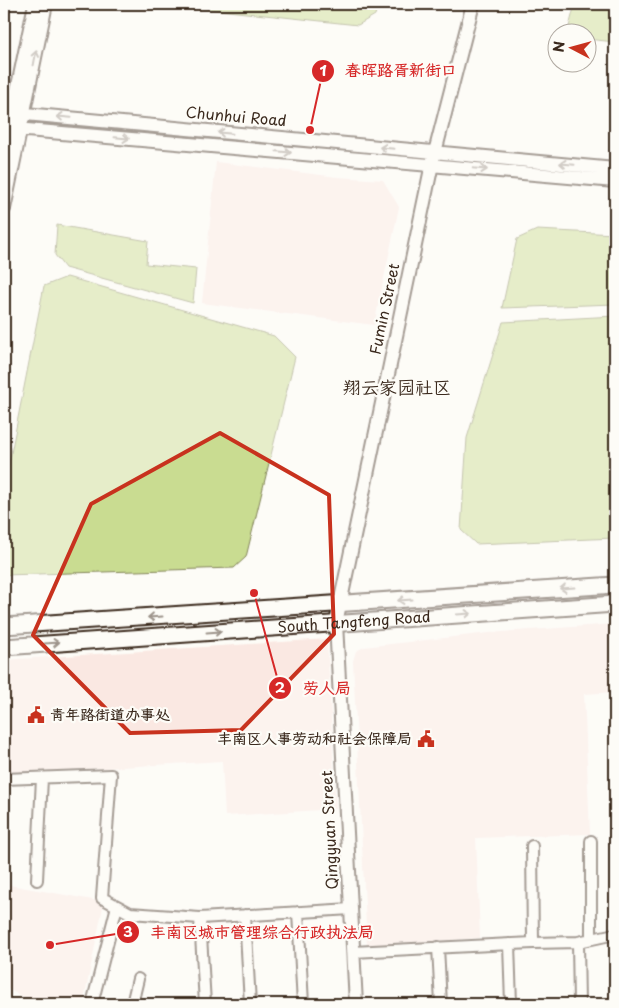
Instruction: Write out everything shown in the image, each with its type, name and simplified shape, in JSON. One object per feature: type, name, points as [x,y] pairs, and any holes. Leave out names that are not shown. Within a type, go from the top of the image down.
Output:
[{"type":"main road","name":"South Tangfeng Road","points":[[4,626],[615,585]]},
{"type":"main road","name":"South Tangfeng Road","points":[[4,647],[615,604]]},
{"type":"street","points":[[4,153],[11,128],[35,4]]},
{"type":"street","points":[[14,113],[46,4]]},
{"type":"street","name":"Fumin Street","points":[[336,623],[434,158],[473,4]]},
{"type":"street","name":"Chunhui Road","points":[[14,113],[434,158],[615,181]]},
{"type":"street","points":[[4,209],[11,128]]},
{"type":"street","name":"Chunhui Road","points":[[11,128],[434,158],[615,168]]},
{"type":"street","name":"Qingyuan Street","points":[[336,623],[356,1004]]},
{"type":"street","points":[[4,779],[111,775],[102,898],[130,913],[200,918],[351,909]]},
{"type":"street","points":[[37,880],[42,778]]},
{"type":"street","points":[[591,841],[591,939]]},
{"type":"street","points":[[532,846],[533,942]]},
{"type":"street","points":[[92,1004],[117,906]]},
{"type":"street","points":[[298,912],[303,1004]]},
{"type":"street","points":[[245,915],[250,1004]]},
{"type":"street","points":[[200,918],[205,1004]]},
{"type":"street","points":[[353,952],[533,942],[578,942],[615,934]]},
{"type":"street","points":[[578,942],[579,1004]]},
{"type":"street","points":[[509,944],[510,1004]]},
{"type":"street","points":[[438,947],[441,1004]]},
{"type":"street","points":[[132,1004],[138,980]]},
{"type":"highlighted area","points":[[220,433],[329,495],[334,634],[241,730],[130,733],[33,635],[91,504]]},
{"type":"shaded area","points":[[216,162],[337,177],[383,180],[399,207],[374,325],[202,303]]},
{"type":"shaded area","points":[[615,624],[615,692],[584,694],[590,834],[476,838],[480,938],[367,946],[353,661],[356,651],[364,647],[489,633]]},
{"type":"shaded area","points":[[327,639],[336,809],[225,816],[222,761],[4,774],[4,660]]},
{"type":"shaded area","points":[[4,884],[104,902],[83,1004],[37,1004],[4,987]]},
{"type":"green space","points":[[162,4],[378,4],[375,15],[358,25]]},
{"type":"green space","points":[[575,4],[615,4],[615,42],[596,40],[596,22],[570,22]]},
{"type":"green space","points":[[57,225],[148,241],[146,264],[196,269],[193,303],[65,268],[55,255]]},
{"type":"green space","points":[[537,230],[615,234],[615,304],[502,308],[517,239]]},
{"type":"green space","points":[[67,277],[274,336],[295,357],[246,557],[234,568],[4,575],[4,489],[44,286]]},
{"type":"green space","points":[[615,316],[615,538],[476,544],[461,530],[467,438],[503,322]]},
{"type":"place","name":"春晖路胥新街口","points":[[310,130]]},
{"type":"place","name":"劳人局","points":[[254,593]]},
{"type":"place","name":"青年路街道办事处","points":[[36,715]]},
{"type":"place","name":"丰南区人事劳动和社会保障局","points":[[426,739]]},
{"type":"place","name":"丰南区城市管理综合行政执法局","points":[[50,945]]},
{"type":"district","name":"翔云家园社区","points":[[397,388]]}]
